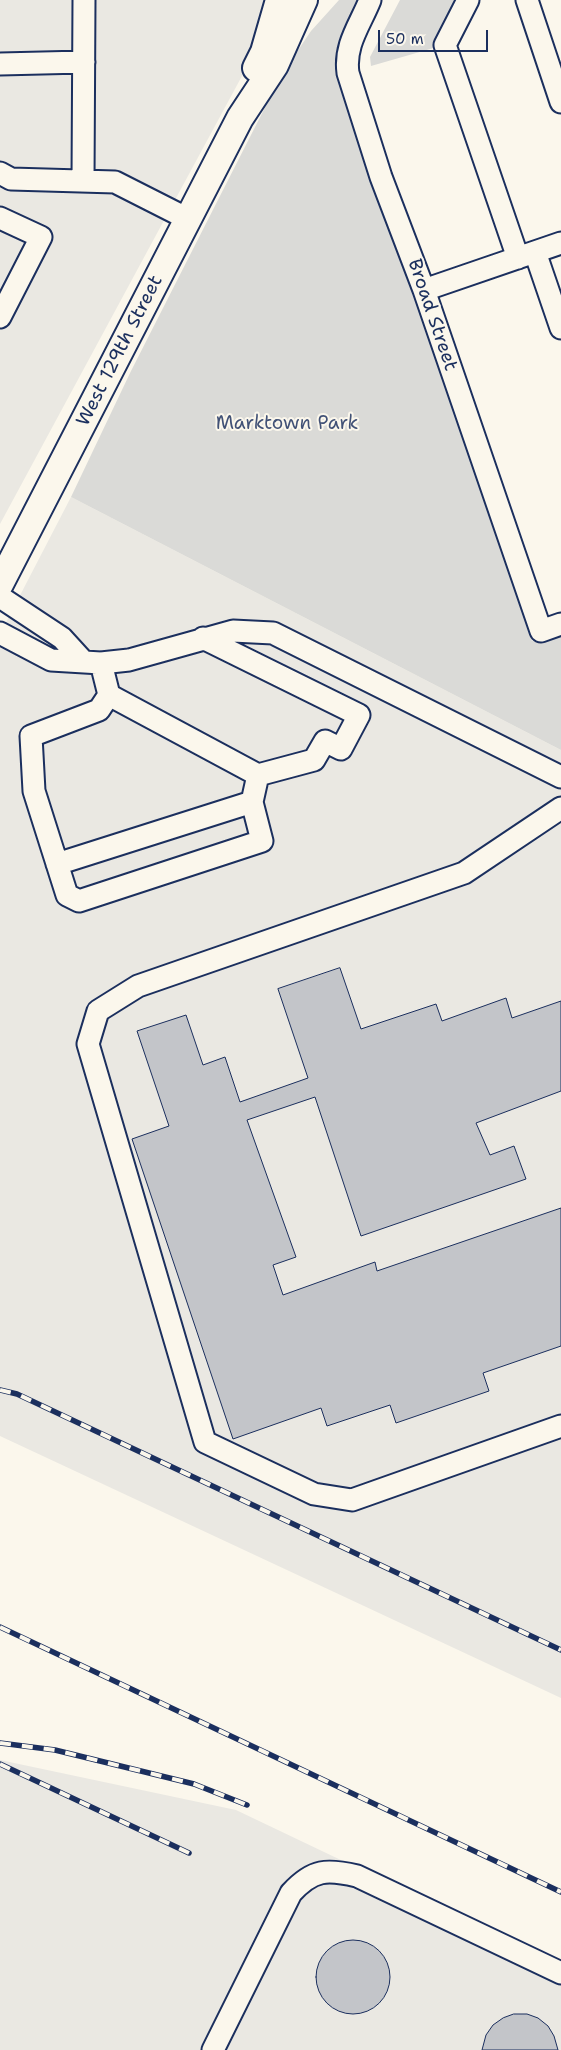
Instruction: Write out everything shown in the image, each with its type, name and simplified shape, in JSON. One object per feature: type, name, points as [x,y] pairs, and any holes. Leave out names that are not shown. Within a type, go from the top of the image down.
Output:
[{"type":"main road","name":"West 129th Street","points":[[240,118],[246,88],[264,52],[279,0]]},
{"type":"main road","name":"West 129th Street","points":[[0,584],[240,118],[275,65],[304,0]]},
{"type":"street","points":[[83,181],[84,0]]},
{"type":"street","name":"Broad Street","points":[[370,0],[350,42],[346,59],[348,73],[381,178],[424,290],[541,631],[561,624]]},
{"type":"street","points":[[468,0],[445,45],[527,255],[561,328]]},
{"type":"street","points":[[527,0],[561,102]]},
{"type":"street","points":[[0,64],[84,62]]},
{"type":"street","points":[[0,174],[11,179],[115,182],[188,219]]},
{"type":"street","points":[[0,218],[40,237],[0,317]]},
{"type":"street","points":[[424,290],[561,243]]},
{"type":"street","points":[[0,597],[62,638],[92,662],[108,695],[258,775],[314,760],[325,741],[341,749],[358,715],[203,638]]},
{"type":"street","points":[[0,633],[52,660],[92,662],[129,660],[233,631],[273,633],[561,777]]},
{"type":"street","points":[[108,695],[99,710],[31,736],[34,791],[67,895],[79,902],[262,841],[252,802],[258,775]]},
{"type":"street","points":[[57,864],[252,802]]},
{"type":"street","points":[[561,808],[464,873],[138,986],[98,1011],[88,1044],[205,1442],[314,1494],[352,1500],[561,1426]]},
{"type":"street","points":[[213,2050],[291,1893],[303,1879],[332,1870],[357,1876],[561,1973]]},
{"type":"shaded area","points":[[0,0],[283,0],[0,524]]},
{"type":"shaded area","points":[[71,497],[561,750],[561,1698],[0,1436],[0,634]]},
{"type":"shaded area","points":[[0,1760],[236,1810],[561,1965],[561,2050],[0,2050]]},
{"type":"green space","name":"Marktown Park","points":[[339,0],[364,0],[339,68],[532,641],[561,631],[561,750],[71,497],[131,371],[282,74],[311,31]]},
{"type":"green space","points":[[400,0],[474,0],[451,43],[371,66],[370,57]]},
{"type":"building","points":[[340,968],[361,1029],[436,1004],[442,1021],[506,998],[512,1018],[561,1001],[561,1091],[476,1123],[490,1155],[514,1146],[526,1179],[361,1236],[315,1097],[247,1120],[296,1257],[273,1265],[283,1295],[375,1262],[377,1271],[561,1208],[561,1346],[483,1373],[489,1391],[396,1423],[390,1405],[327,1426],[321,1408],[233,1439],[132,1139],[169,1126],[137,1031],[186,1015],[203,1065],[225,1057],[240,1102],[308,1078],[278,989]]},
{"type":"building","points":[[353,1940],[374,1946],[384,1956],[390,1977],[384,1998],[374,2008],[353,2014],[332,2008],[322,1998],[316,1977],[322,1956],[332,1946]]},
{"type":"building","points":[[514,2014],[527,2014],[538,2018],[548,2026],[554,2036],[558,2050],[482,2050],[486,2035],[493,2025],[503,2018]]},
{"type":"railway","points":[[0,1390],[17,1394],[561,1650]]},
{"type":"railway","points":[[0,1627],[561,1892]]},
{"type":"railway","points":[[0,1743],[55,1750],[194,1784],[247,1805]]},
{"type":"railway","points":[[0,1764],[189,1853]]}]
